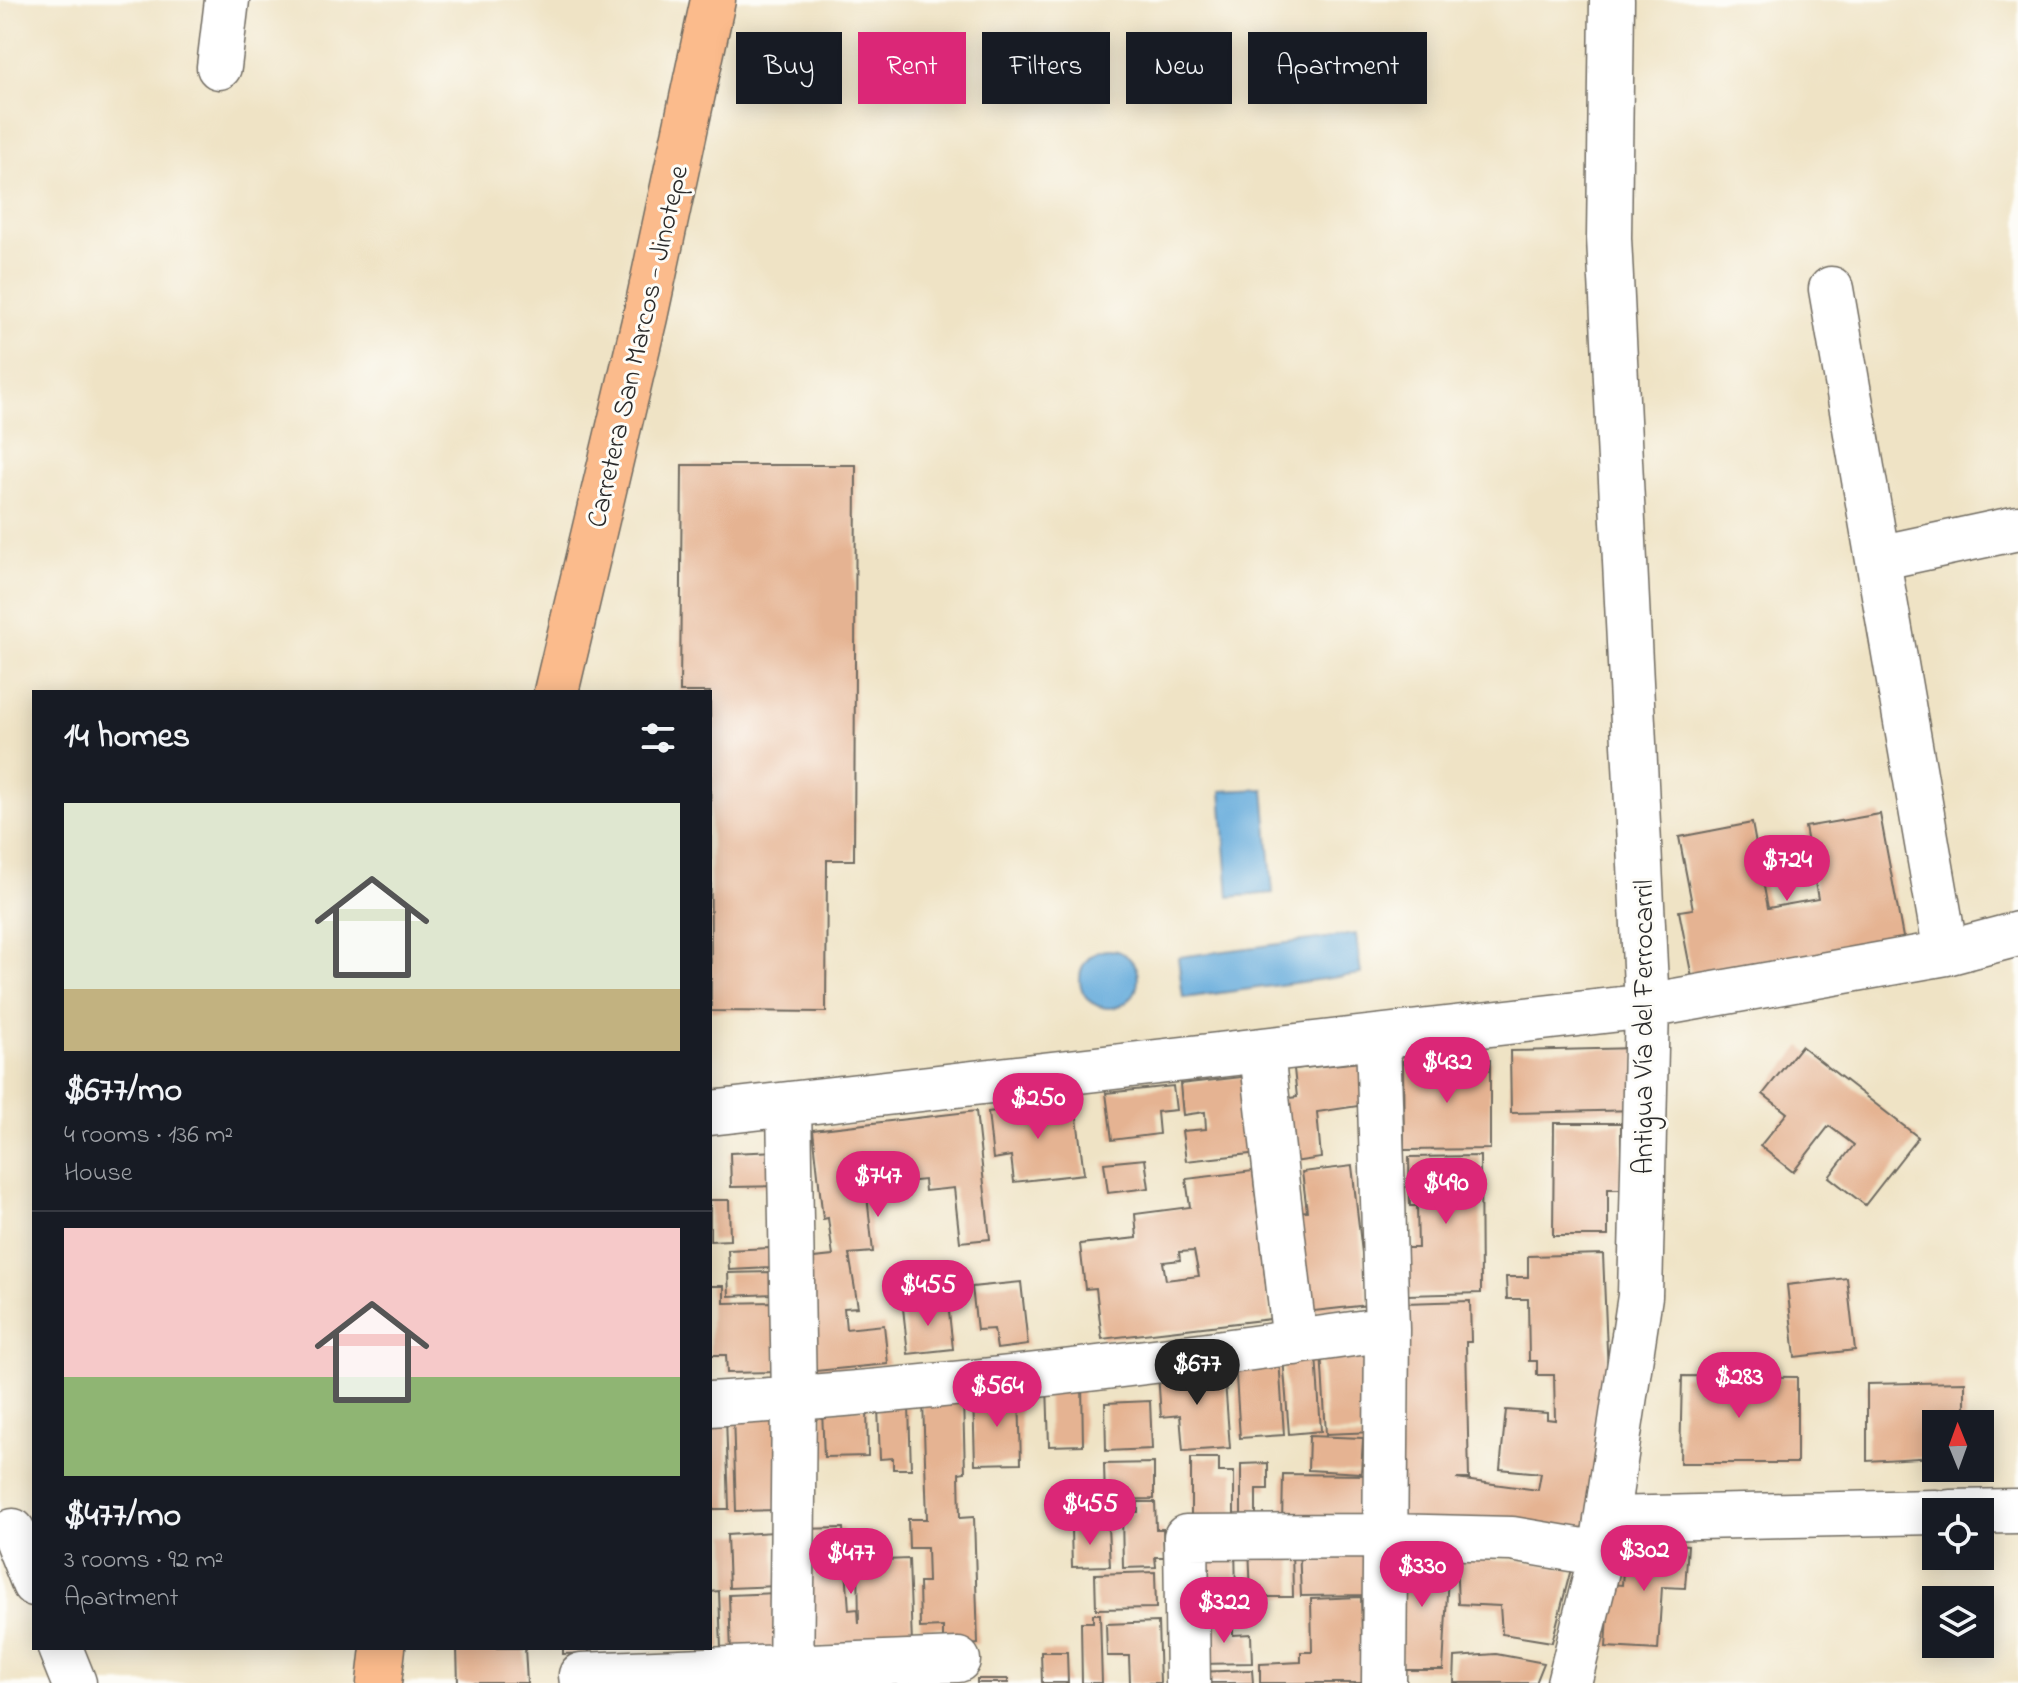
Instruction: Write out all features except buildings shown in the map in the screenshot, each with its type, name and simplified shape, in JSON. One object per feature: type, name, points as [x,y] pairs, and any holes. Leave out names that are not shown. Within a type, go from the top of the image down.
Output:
[{"type":"main road","name":"Carretera San Marcos - Jinotepe","points":[[556,690],[645,317],[713,0]]},
{"type":"main road","points":[[379,1683],[383,1650]]},
{"type":"street","points":[[219,67],[227,0]]},
{"type":"street","name":"Antigua Vía del Ferrocarril","points":[[1569,1683],[1604,1536],[1640,1296],[1647,1006],[1609,238],[1612,0]]},
{"type":"street","points":[[1831,289],[1946,953]]},
{"type":"street","points":[[1878,558],[2018,528]]},
{"type":"street","points":[[712,1113],[1262,1053],[1647,1006],[1946,953],[2018,934]]},
{"type":"street","points":[[1378,1037],[1387,1329],[1384,1683]]},
{"type":"street","points":[[1262,1053],[1295,1343]]},
{"type":"street","points":[[789,1104],[794,1400],[791,1674]]},
{"type":"street","points":[[712,1404],[794,1400],[1085,1370],[1387,1329]]},
{"type":"street","points":[[1994,1511],[2018,1511]]},
{"type":"street","points":[[1188,1683],[1186,1537],[1512,1539],[1604,1536],[1922,1513]]},
{"type":"street","points":[[13,1531],[32,1579]]},
{"type":"street","points":[[61,1650],[74,1683]]},
{"type":"street","points":[[582,1683],[581,1675],[791,1674],[958,1660]]},
{"type":"water","points":[[1264,789],[1273,893],[1229,897],[1221,791]]},
{"type":"water","points":[[1356,934],[1361,974],[1183,998],[1178,957]]},
{"type":"water","points":[[1109,950],[1120,952],[1129,959],[1136,968],[1136,990],[1129,999],[1120,1006],[1109,1008],[1098,1006],[1089,999],[1082,990],[1080,979],[1082,968],[1089,959],[1098,952]]}]
